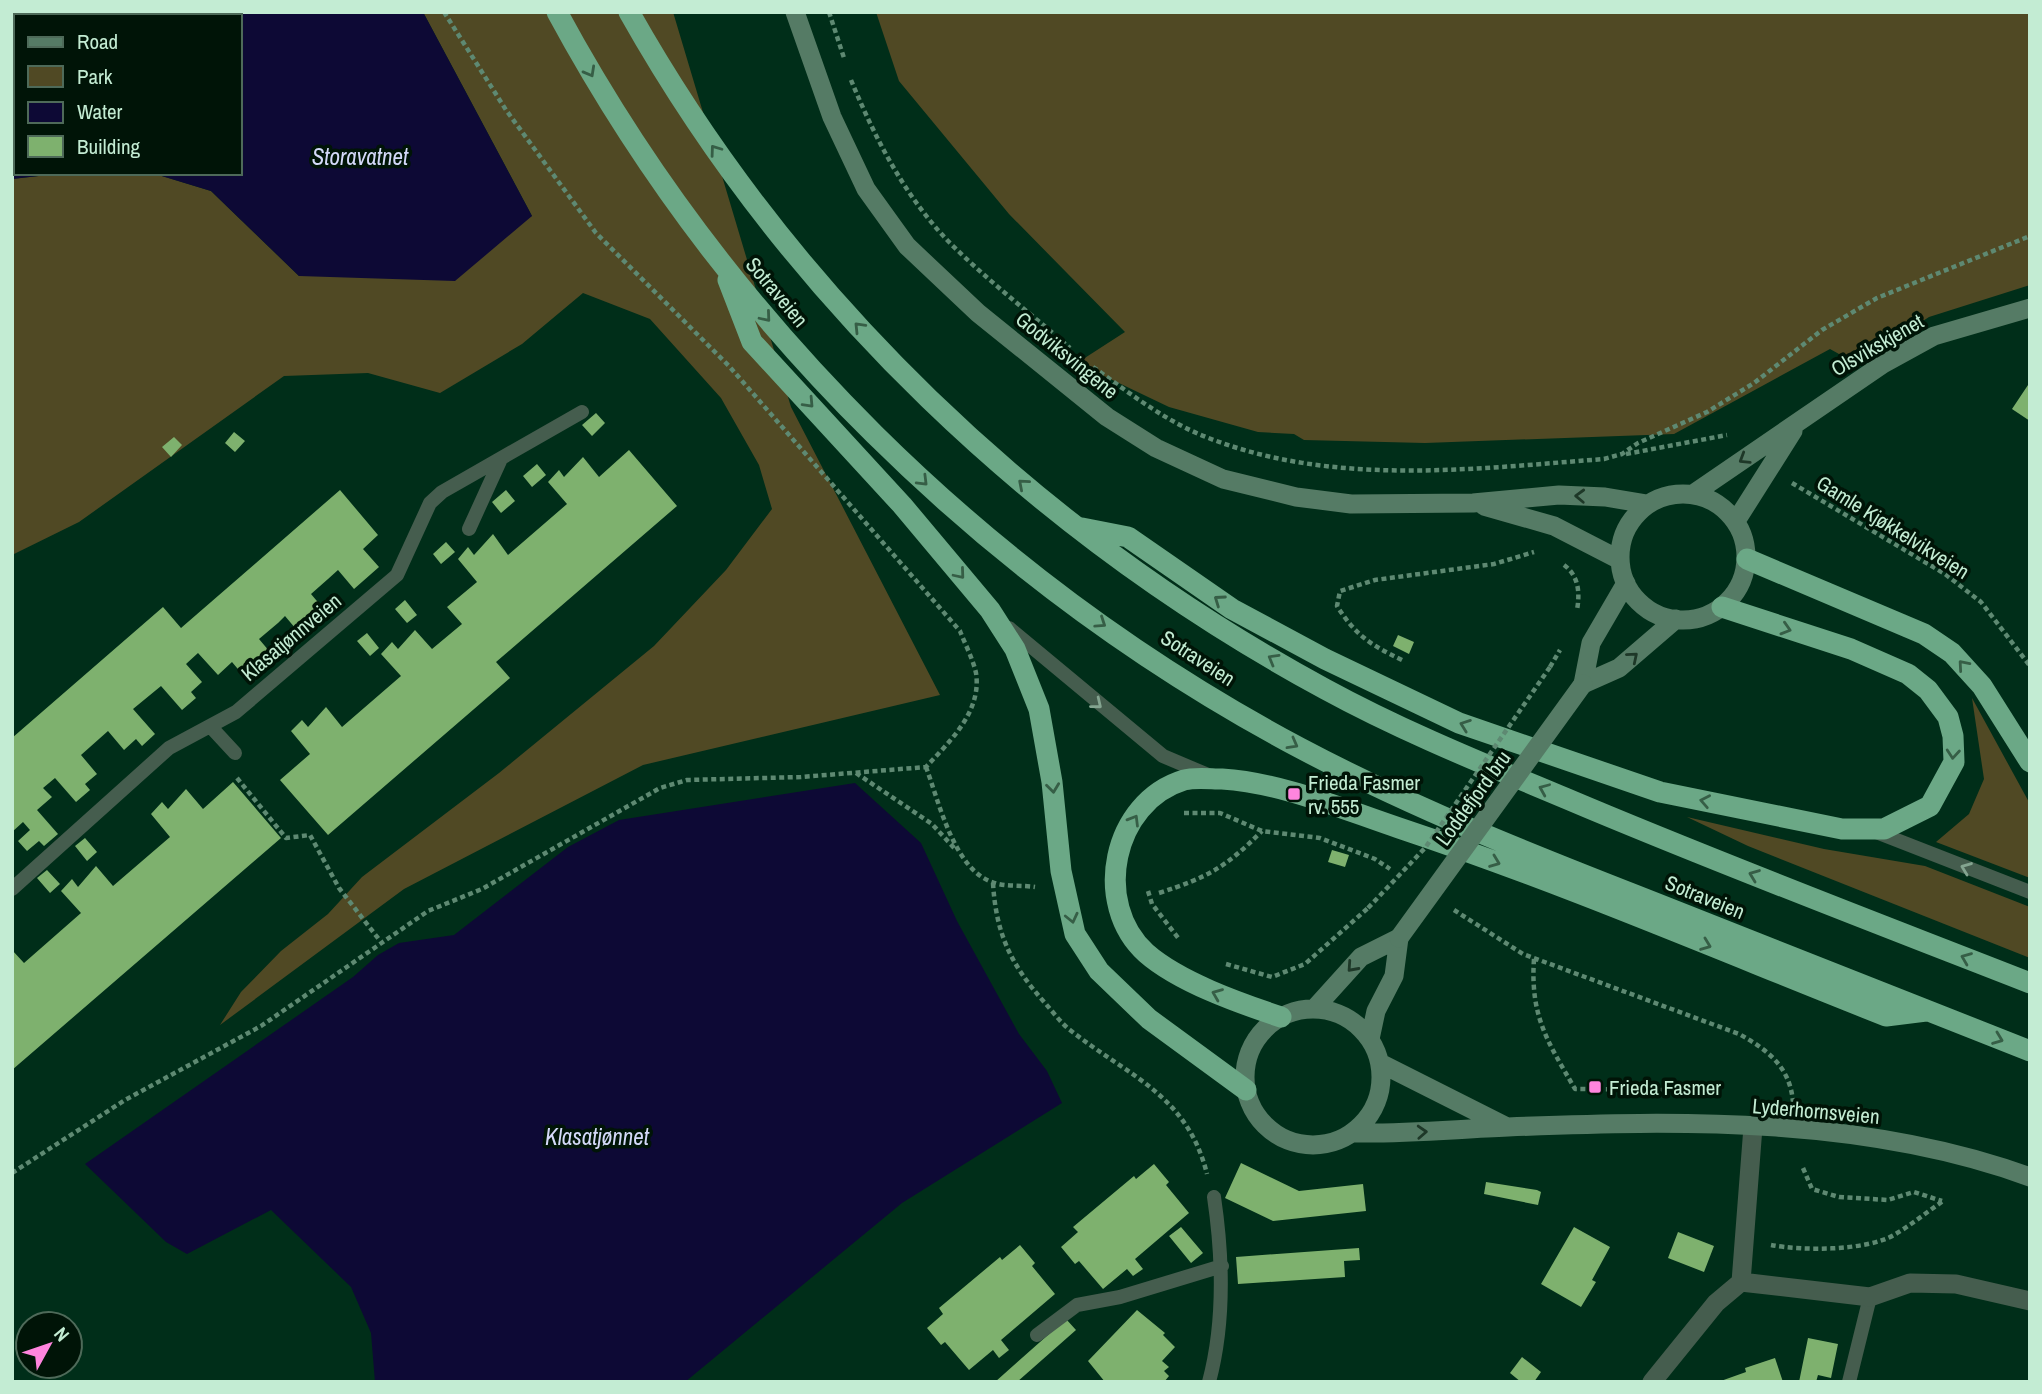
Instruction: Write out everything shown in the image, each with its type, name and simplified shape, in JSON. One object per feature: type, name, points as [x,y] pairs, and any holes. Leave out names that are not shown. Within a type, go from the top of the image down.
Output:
[{"type":"highway","name":"Sotraveien","points":[[557,12],[593,80],[677,206],[722,265],[806,363],[937,494],[1051,588],[1204,693],[1300,748],[1414,804],[1564,867],[2030,1051]]},
{"type":"highway","name":"Sotraveien","points":[[629,12],[717,152],[753,202],[836,302],[938,409],[1076,527],[1138,573],[1230,635],[1327,690],[1433,742],[1654,836],[2030,983]]},
{"type":"highway","points":[[722,265],[752,342],[902,505],[990,610],[1015,649],[1039,709],[1052,782],[1061,871],[1075,934],[1099,971],[1149,1019],[1246,1090]]},
{"type":"highway","points":[[1076,527],[1128,537],[1232,608],[1325,659],[1459,723],[1660,792],[1842,828],[1884,829],[1930,806],[1954,762],[1953,736],[1948,717],[1928,690],[1908,674],[1851,649],[1722,607]]},
{"type":"highway","points":[[1747,559],[1924,634],[1952,653],[1982,687],[2030,762]]},
{"type":"highway","points":[[1281,1017],[1205,989],[1146,953],[1126,926],[1113,887],[1117,854],[1135,815],[1154,796],[1184,780],[1219,779],[1284,790],[1465,850],[1886,1016],[1927,1011]]},
{"type":"main road","name":"Godviksvingene","points":[[795,12],[832,117],[860,177],[907,246],[978,313],[1107,417],[1156,449],[1223,479],[1296,497],[1351,504],[1473,503],[1559,495],[1605,496],[1647,504]]},
{"type":"main road","name":"Olsvikskjenet","points":[[1693,494],[1795,427],[1871,372],[1934,337],[2030,308]]},
{"type":"main road","name":"Olsvikskjenet","points":[[1736,521],[1795,427]]},
{"type":"main road","points":[[1693,494],[1710,499],[1736,521],[1744,539],[1747,559],[1735,594],[1722,607],[1693,619],[1676,620],[1655,614],[1638,601],[1626,583],[1620,559],[1623,538],[1632,519],[1647,504],[1661,497],[1693,494]]},
{"type":"main road","name":"Godviksvingene","points":[[1473,503],[1554,526],[1620,559]]},
{"type":"main road","points":[[1583,684],[1591,643],[1626,583]]},
{"type":"main road","points":[[1583,684],[1619,668],[1676,620]]},
{"type":"main road","name":"Loddefjord bru","points":[[1399,939],[1583,684]]},
{"type":"main road","points":[[1314,1009],[1361,957],[1399,939]]},
{"type":"main road","points":[[1370,1039],[1376,1011],[1394,976],[1399,939]]},
{"type":"main road","points":[[1314,1009],[1346,1017],[1370,1039],[1380,1063],[1382,1083],[1377,1102],[1368,1119],[1354,1133],[1329,1144],[1315,1146],[1284,1139],[1256,1115],[1246,1090],[1245,1068],[1251,1048],[1263,1030],[1281,1017],[1314,1009]]},
{"type":"main road","name":"Lyderhornsveien","points":[[1380,1063],[1508,1127]]},
{"type":"main road","name":"Lyderhornsveien","points":[[1354,1133],[1638,1124],[1754,1127],[1931,1146],[1981,1159],[2030,1177]]},
{"type":"street","points":[[1652,1382],[1716,1303],[1741,1282],[1754,1127]]},
{"type":"street","points":[[1741,1282],[1870,1297],[1910,1283],[1955,1283],[2030,1301]]},
{"type":"lane","name":"Klasatjønnveien","points":[[12,889],[169,748],[236,712],[397,575],[430,503],[442,492],[582,412]]},
{"type":"lane","points":[[469,529],[500,461]]},
{"type":"lane","points":[[990,610],[1032,651],[1163,756],[1219,779]]},
{"type":"lane","points":[[210,726],[235,753]]},
{"type":"lane","points":[[1869,829],[2030,892]]},
{"type":"lane","points":[[1209,1382],[1217,1334],[1222,1266],[1214,1197]]},
{"type":"lane","points":[[1037,1335],[1077,1305],[1120,1297],[1222,1266]]},
{"type":"lane","points":[[1849,1382],[1870,1297]]},
{"type":"path","points":[[12,1173],[125,1100],[261,1026],[428,911],[482,889],[660,788],[687,780],[855,773],[926,767],[960,731],[975,696],[976,673],[960,631],[729,366],[596,233],[506,110],[444,12]]},
{"type":"path","points":[[829,12],[845,61]]},
{"type":"path","points":[[849,73],[869,122],[892,166],[924,212],[950,243],[1073,351]]},
{"type":"path","points":[[1622,454],[1638,443],[1706,412],[1754,383],[1822,330],[1877,298],[2030,236]]},
{"type":"path","points":[[1083,359],[1136,398],[1203,436],[1266,458],[1341,470],[1485,469],[1604,459],[1726,436],[1732,432]]},
{"type":"path","name":"Gamle Kjøkkelvikveien","points":[[1790,482],[1945,574],[1981,602],[2030,666]]},
{"type":"path","points":[[1402,660],[1366,643],[1338,606],[1340,592],[1375,580],[1493,564],[1530,551],[1539,552]]},
{"type":"path","points":[[1559,562],[1571,570],[1580,593],[1576,613]]},
{"type":"path","points":[[1224,963],[1272,977],[1283,973],[1305,964],[1368,908],[1425,848],[1550,667],[1562,645]]},
{"type":"path","points":[[235,753],[225,764],[286,838],[310,835],[339,888],[381,942]]},
{"type":"path","points":[[926,767],[959,854]]},
{"type":"path","points":[[855,773],[932,824],[976,873],[993,883],[1036,887]]},
{"type":"path","points":[[1175,814],[1220,813],[1262,831],[1320,838],[1375,859],[1390,869]]},
{"type":"path","points":[[1159,893],[1204,878],[1231,862],[1262,831]]},
{"type":"path","points":[[993,883],[995,913],[1009,956],[1069,1029],[1162,1094],[1201,1148],[1214,1197]]},
{"type":"path","points":[[1146,886],[1152,904],[1178,939],[1189,947]]},
{"type":"path","points":[[1451,907],[1534,959],[1739,1034],[1760,1046],[1779,1062],[1791,1087],[1793,1107]]},
{"type":"path","points":[[1534,959],[1532,986],[1541,1031],[1575,1089],[1673,1090]]},
{"type":"path","points":[[1745,1241],[1802,1251],[1892,1237],[1943,1201],[1914,1192],[1888,1200],[1839,1198],[1812,1189],[1803,1168]]},
{"type":"green space","points":[[423,12],[673,12],[791,407],[940,695],[643,765],[404,889],[220,1025],[241,992],[281,951],[328,914],[362,877],[499,773],[654,646],[726,570],[772,509],[759,465],[721,398],[650,319],[583,293],[522,344],[440,393],[368,373],[284,376],[79,522],[12,555],[12,179],[47,175],[159,175],[211,191],[299,276],[532,216]]},
{"type":"green space","points":[[876,12],[2030,12],[2030,285],[1929,317],[1857,364],[1830,349],[1674,434],[1425,443],[1304,440],[1294,434],[1258,432],[1169,407],[1077,363],[1125,332],[1009,214],[899,81]]},
{"type":"green space","points":[[1972,698],[2030,804],[2030,878],[1936,842],[1969,814],[1984,779]]},
{"type":"green space","points":[[1687,817],[1824,849],[1925,866],[2030,907],[2030,958],[1748,846]]},
{"type":"water","name":"Storavatnet","points":[[12,12],[423,12],[532,216],[455,281],[299,276],[211,191],[159,175],[242,175],[242,14],[14,14],[14,175],[47,175],[12,179]]},
{"type":"water","name":"Klasatjønnet","points":[[855,783],[921,843],[957,921],[1019,1034],[1047,1071],[1062,1103],[902,1203],[685,1382],[375,1382],[371,1333],[351,1287],[271,1210],[187,1254],[166,1242],[85,1164],[353,977],[378,955],[399,943],[454,935],[568,847],[619,820]]},
{"type":"building","points":[[2030,382],[2030,421],[2012,409]]},
{"type":"building","points":[[596,413],[605,423],[592,436],[582,425]]},
{"type":"building","points":[[234,432],[245,441],[235,452],[225,443]]},
{"type":"building","points":[[174,437],[182,445],[171,457],[162,447]]},
{"type":"building","points":[[629,450],[677,506],[496,662],[510,678],[328,835],[280,780],[310,754],[291,731],[302,720],[308,727],[326,707],[342,727],[401,676],[381,654],[392,642],[398,649],[415,630],[432,649],[462,624],[447,607],[477,582],[458,559],[468,547],[474,555],[493,534],[508,555],[567,504],[548,482],[559,470],[564,477],[583,457],[599,477]]},
{"type":"building","points":[[537,464],[546,475],[532,487],[523,476]]},
{"type":"building","points":[[340,490],[378,535],[363,549],[379,567],[354,589],[338,570],[311,594],[327,613],[301,635],[285,616],[259,639],[275,658],[248,681],[232,662],[218,675],[198,653],[186,664],[202,682],[191,692],[196,698],[182,710],[161,686],[133,709],[155,734],[142,746],[136,739],[124,750],[108,731],[81,755],[97,774],[85,784],[90,790],[76,802],[55,778],[43,788],[52,797],[37,810],[58,834],[44,846],[39,841],[27,851],[18,841],[30,830],[23,822],[12,832],[12,738],[163,607],[181,628]]},
{"type":"building","points":[[506,490],[515,501],[501,513],[492,502]]},
{"type":"building","points":[[446,542],[455,552],[441,564],[433,554]]},
{"type":"building","points":[[405,600],[417,615],[407,623],[395,609]]},
{"type":"building","points":[[367,633],[379,648],[370,656],[357,641]]},
{"type":"building","points":[[1398,635],[1414,642],[1409,654],[1393,646]]},
{"type":"building","points":[[233,782],[281,838],[12,1070],[12,950],[24,963],[81,913],[61,891],[72,879],[78,887],[96,866],[113,886],[170,837],[151,814],[162,802],[168,809],[186,789],[203,809]]},
{"type":"building","points":[[85,838],[97,852],[87,861],[75,846]]},
{"type":"building","points":[[1332,850],[1349,855],[1345,867],[1328,862]]},
{"type":"building","points":[[47,870],[60,884],[50,893],[37,878]]},
{"type":"building","points":[[1241,1163],[1299,1191],[1363,1184],[1366,1211],[1273,1221],[1225,1198]]},
{"type":"building","points":[[1154,1164],[1169,1182],[1166,1185],[1189,1213],[1135,1259],[1143,1269],[1133,1276],[1127,1269],[1103,1289],[1079,1261],[1075,1264],[1061,1247],[1078,1232],[1073,1227],[1134,1176],[1136,1179]]},
{"type":"building","points":[[1486,1182],[1537,1190],[1541,1192],[1538,1205],[1484,1194]]},
{"type":"building","points":[[1181,1227],[1203,1253],[1191,1263],[1169,1236]]},
{"type":"building","points":[[1574,1227],[1610,1247],[1592,1280],[1596,1282],[1581,1307],[1541,1284]]},
{"type":"building","points":[[1678,1232],[1714,1246],[1704,1272],[1668,1258]]},
{"type":"building","points":[[1020,1245],[1035,1263],[1032,1266],[1055,1294],[1001,1340],[1009,1350],[999,1358],[993,1350],[969,1370],[945,1342],[941,1345],[927,1328],[943,1314],[939,1308],[1000,1257],[1002,1260]]},
{"type":"building","points":[[1359,1248],[1360,1260],[1344,1261],[1345,1277],[1238,1284],[1236,1257]]},
{"type":"building","points":[[1137,1310],[1165,1333],[1163,1335],[1175,1347],[1162,1361],[1169,1367],[1164,1371],[1169,1376],[1164,1382],[1105,1382],[1088,1361]]},
{"type":"building","points":[[1066,1319],[1076,1330],[1017,1382],[995,1382]]},
{"type":"building","points":[[1808,1338],[1838,1344],[1831,1378],[1818,1375],[1816,1382],[1799,1382]]},
{"type":"building","points":[[1522,1357],[1541,1372],[1534,1382],[1521,1382],[1510,1373]]},
{"type":"building","points":[[1775,1358],[1783,1382],[1718,1382],[1746,1372],[1745,1368]]},
{"type":"place","name":"Frieda Fasmer rv. 555","points":[[1294,794]]},
{"type":"place","name":"Frieda Fasmer","points":[[1595,1087]]}]
